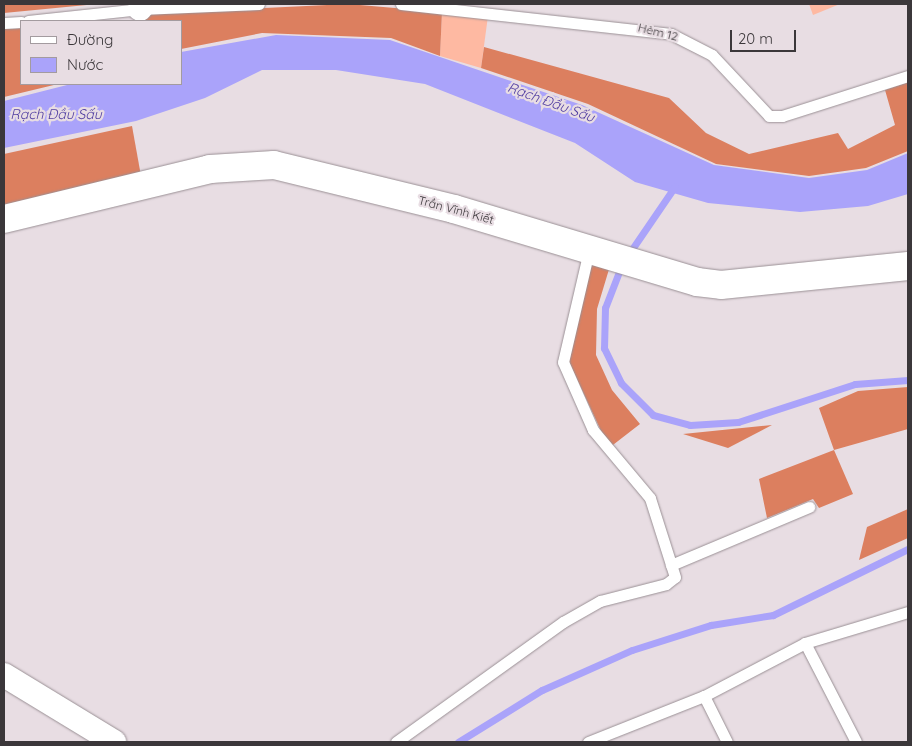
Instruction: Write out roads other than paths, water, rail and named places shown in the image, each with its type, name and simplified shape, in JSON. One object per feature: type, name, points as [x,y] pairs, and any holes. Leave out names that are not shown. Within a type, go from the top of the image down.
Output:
[{"type":"street","name":"Trần Vĩnh Kiết","points":[[4,219],[210,170],[274,164],[721,285],[908,266]]},
{"type":"street","points":[[4,675],[114,742]]},
{"type":"lane","points":[[36,20],[142,6],[258,4]]},
{"type":"lane","name":"Hẻm 12","points":[[401,4],[671,34],[712,55],[769,116],[782,116],[908,76]]},
{"type":"lane","points":[[4,23],[20,22]]},
{"type":"lane","points":[[396,742],[571,618],[600,601],[666,584],[675,577],[650,498],[607,452],[563,362],[599,251]]},
{"type":"lane","points":[[671,565],[809,507]]},
{"type":"lane","points":[[588,742],[704,696],[805,644],[908,612]]},
{"type":"lane","points":[[805,644],[856,742]]},
{"type":"lane","points":[[704,696],[727,742]]},
{"type":"water","name":"Rạch Đầu Sấu","points":[[276,35],[390,40],[582,105],[714,165],[809,178],[867,170],[908,153],[908,194],[868,206],[800,212],[708,203],[635,182],[575,143],[425,84],[336,70],[262,70],[205,98],[136,121],[4,148],[4,101],[67,85],[182,85],[182,52]]},
{"type":"waterway","points":[[628,255],[675,186]]},
{"type":"waterway","points":[[622,264],[605,308],[604,348],[621,383],[653,415],[690,425],[738,422],[855,384],[908,380]]},
{"type":"waterway","points":[[458,742],[542,690],[632,650],[711,625],[773,615],[908,549]]}]
